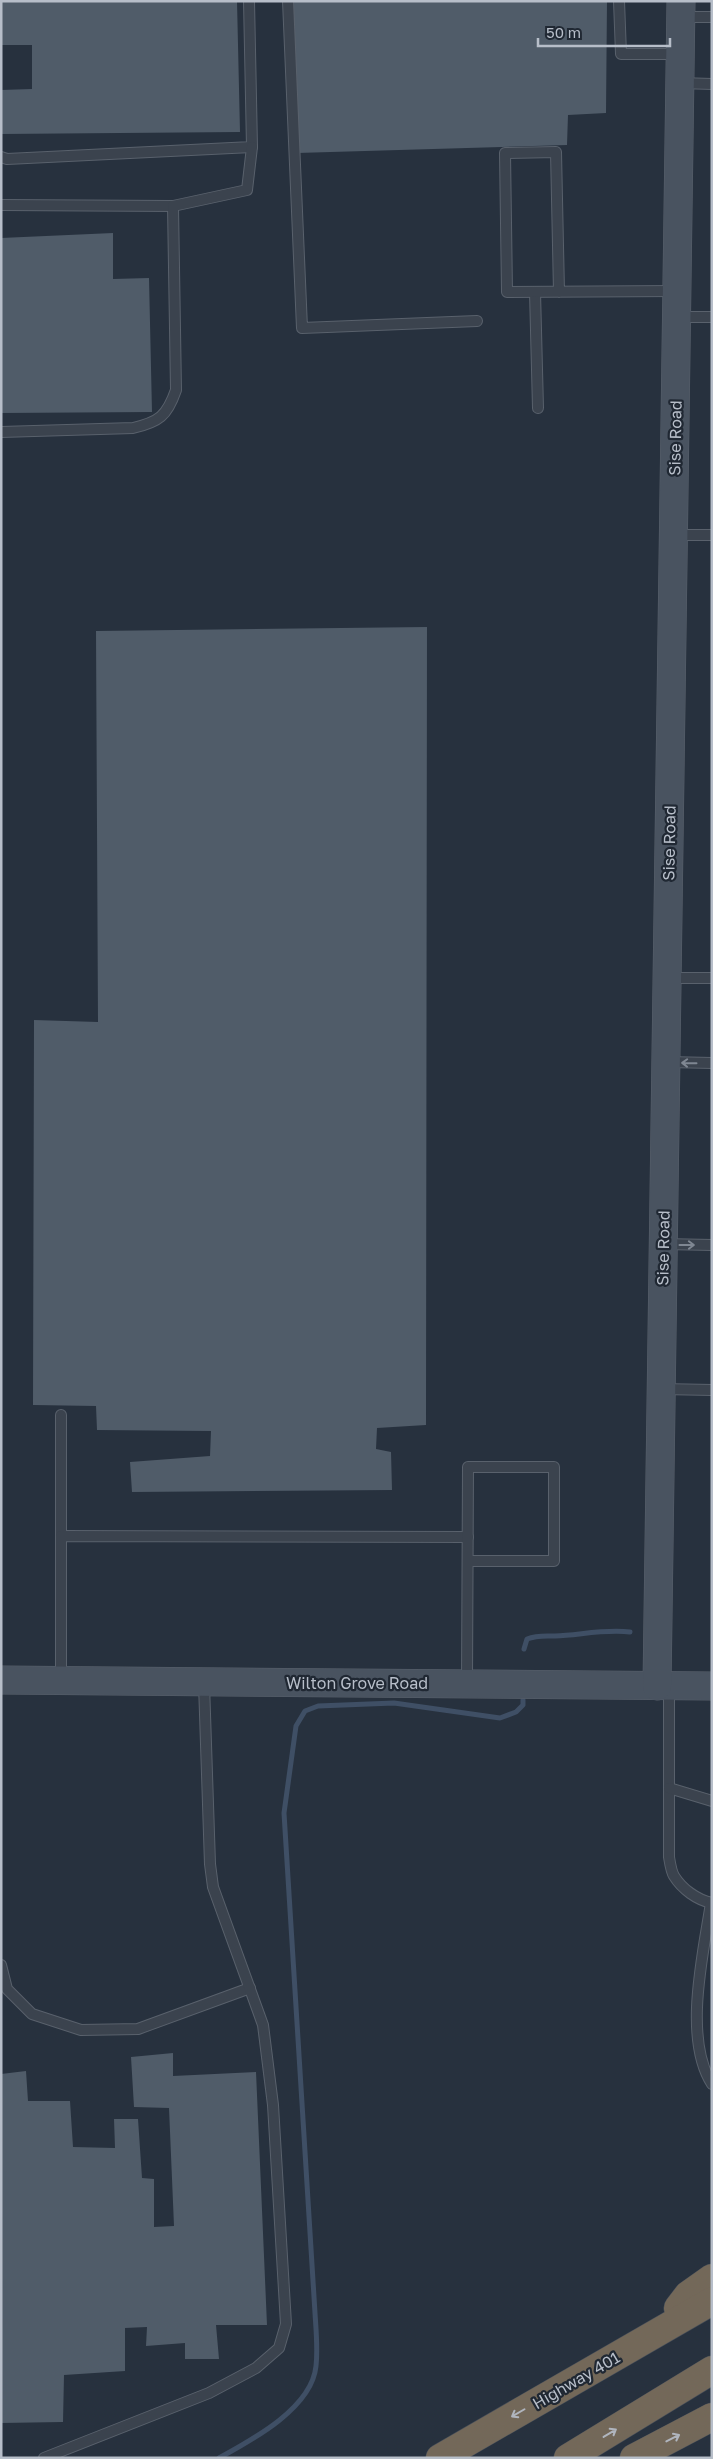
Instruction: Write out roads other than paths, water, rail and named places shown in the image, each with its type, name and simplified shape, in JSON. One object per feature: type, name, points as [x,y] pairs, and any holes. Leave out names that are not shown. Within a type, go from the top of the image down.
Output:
[{"type":"highway","points":[[661,2331],[688,2294],[712,2278]]},
{"type":"highway","name":"Highway 401","points":[[440,2458],[712,2301]]},
{"type":"highway","points":[[568,2458],[712,2370]]},
{"type":"highway","points":[[634,2458],[712,2417]]},
{"type":"street","name":"Sise Road","points":[[663,1686],[661,1388],[681,9]]},
{"type":"street","name":"Wilton Grove Road","points":[[1,1680],[712,1686]]},
{"type":"lane","points":[[1,205],[173,206],[247,190],[252,147],[249,1]]},
{"type":"lane","points":[[288,1],[302,328],[477,321]]},
{"type":"lane","points":[[619,1],[621,54],[680,54]]},
{"type":"lane","points":[[681,9],[712,17]]},
{"type":"lane","points":[[680,83],[712,84]]},
{"type":"lane","points":[[1,157],[7,159],[252,147]]},
{"type":"lane","points":[[559,292],[556,152],[505,154],[507,292],[559,292],[677,304],[712,317]]},
{"type":"lane","points":[[1,432],[133,428],[148,425],[163,416],[170,406],[176,390],[173,206]]},
{"type":"lane","points":[[535,292],[538,408]]},
{"type":"lane","points":[[673,535],[712,535]]},
{"type":"lane","points":[[667,978],[712,978]]},
{"type":"lane","points":[[666,1062],[712,1063]]},
{"type":"lane","points":[[663,1244],[712,1245]]},
{"type":"lane","points":[[661,1388],[712,1390]]},
{"type":"lane","points":[[61,1415],[61,1680]]},
{"type":"lane","points":[[467,1684],[468,1467],[554,1466],[554,1561],[468,1560]]},
{"type":"lane","points":[[61,1536],[468,1537]]},
{"type":"lane","points":[[44,2458],[210,2393],[256,2368],[278,2348],[286,2324],[273,2105],[263,2025],[213,1887],[210,1864],[204,1682]]},
{"type":"lane","points":[[663,1686],[669,1788],[669,1857],[673,1875],[701,1901],[712,1903],[699,1976],[698,2051],[703,2070],[712,2084]]},
{"type":"lane","points":[[669,1788],[712,1801]]},
{"type":"lane","points":[[1,1965],[7,1989],[32,2014],[81,2030],[138,2030],[250,1988]]},
{"type":"waterway","points":[[524,1649],[527,1639],[537,1636],[611,1631],[630,1632]]},
{"type":"waterway","points":[[219,2458],[263,2432],[292,2409],[304,2396],[312,2381],[316,2366],[316,2333],[284,1813],[296,1726],[305,1711],[318,1706],[394,1703],[500,1718],[516,1712],[523,1705],[523,1700]]}]
